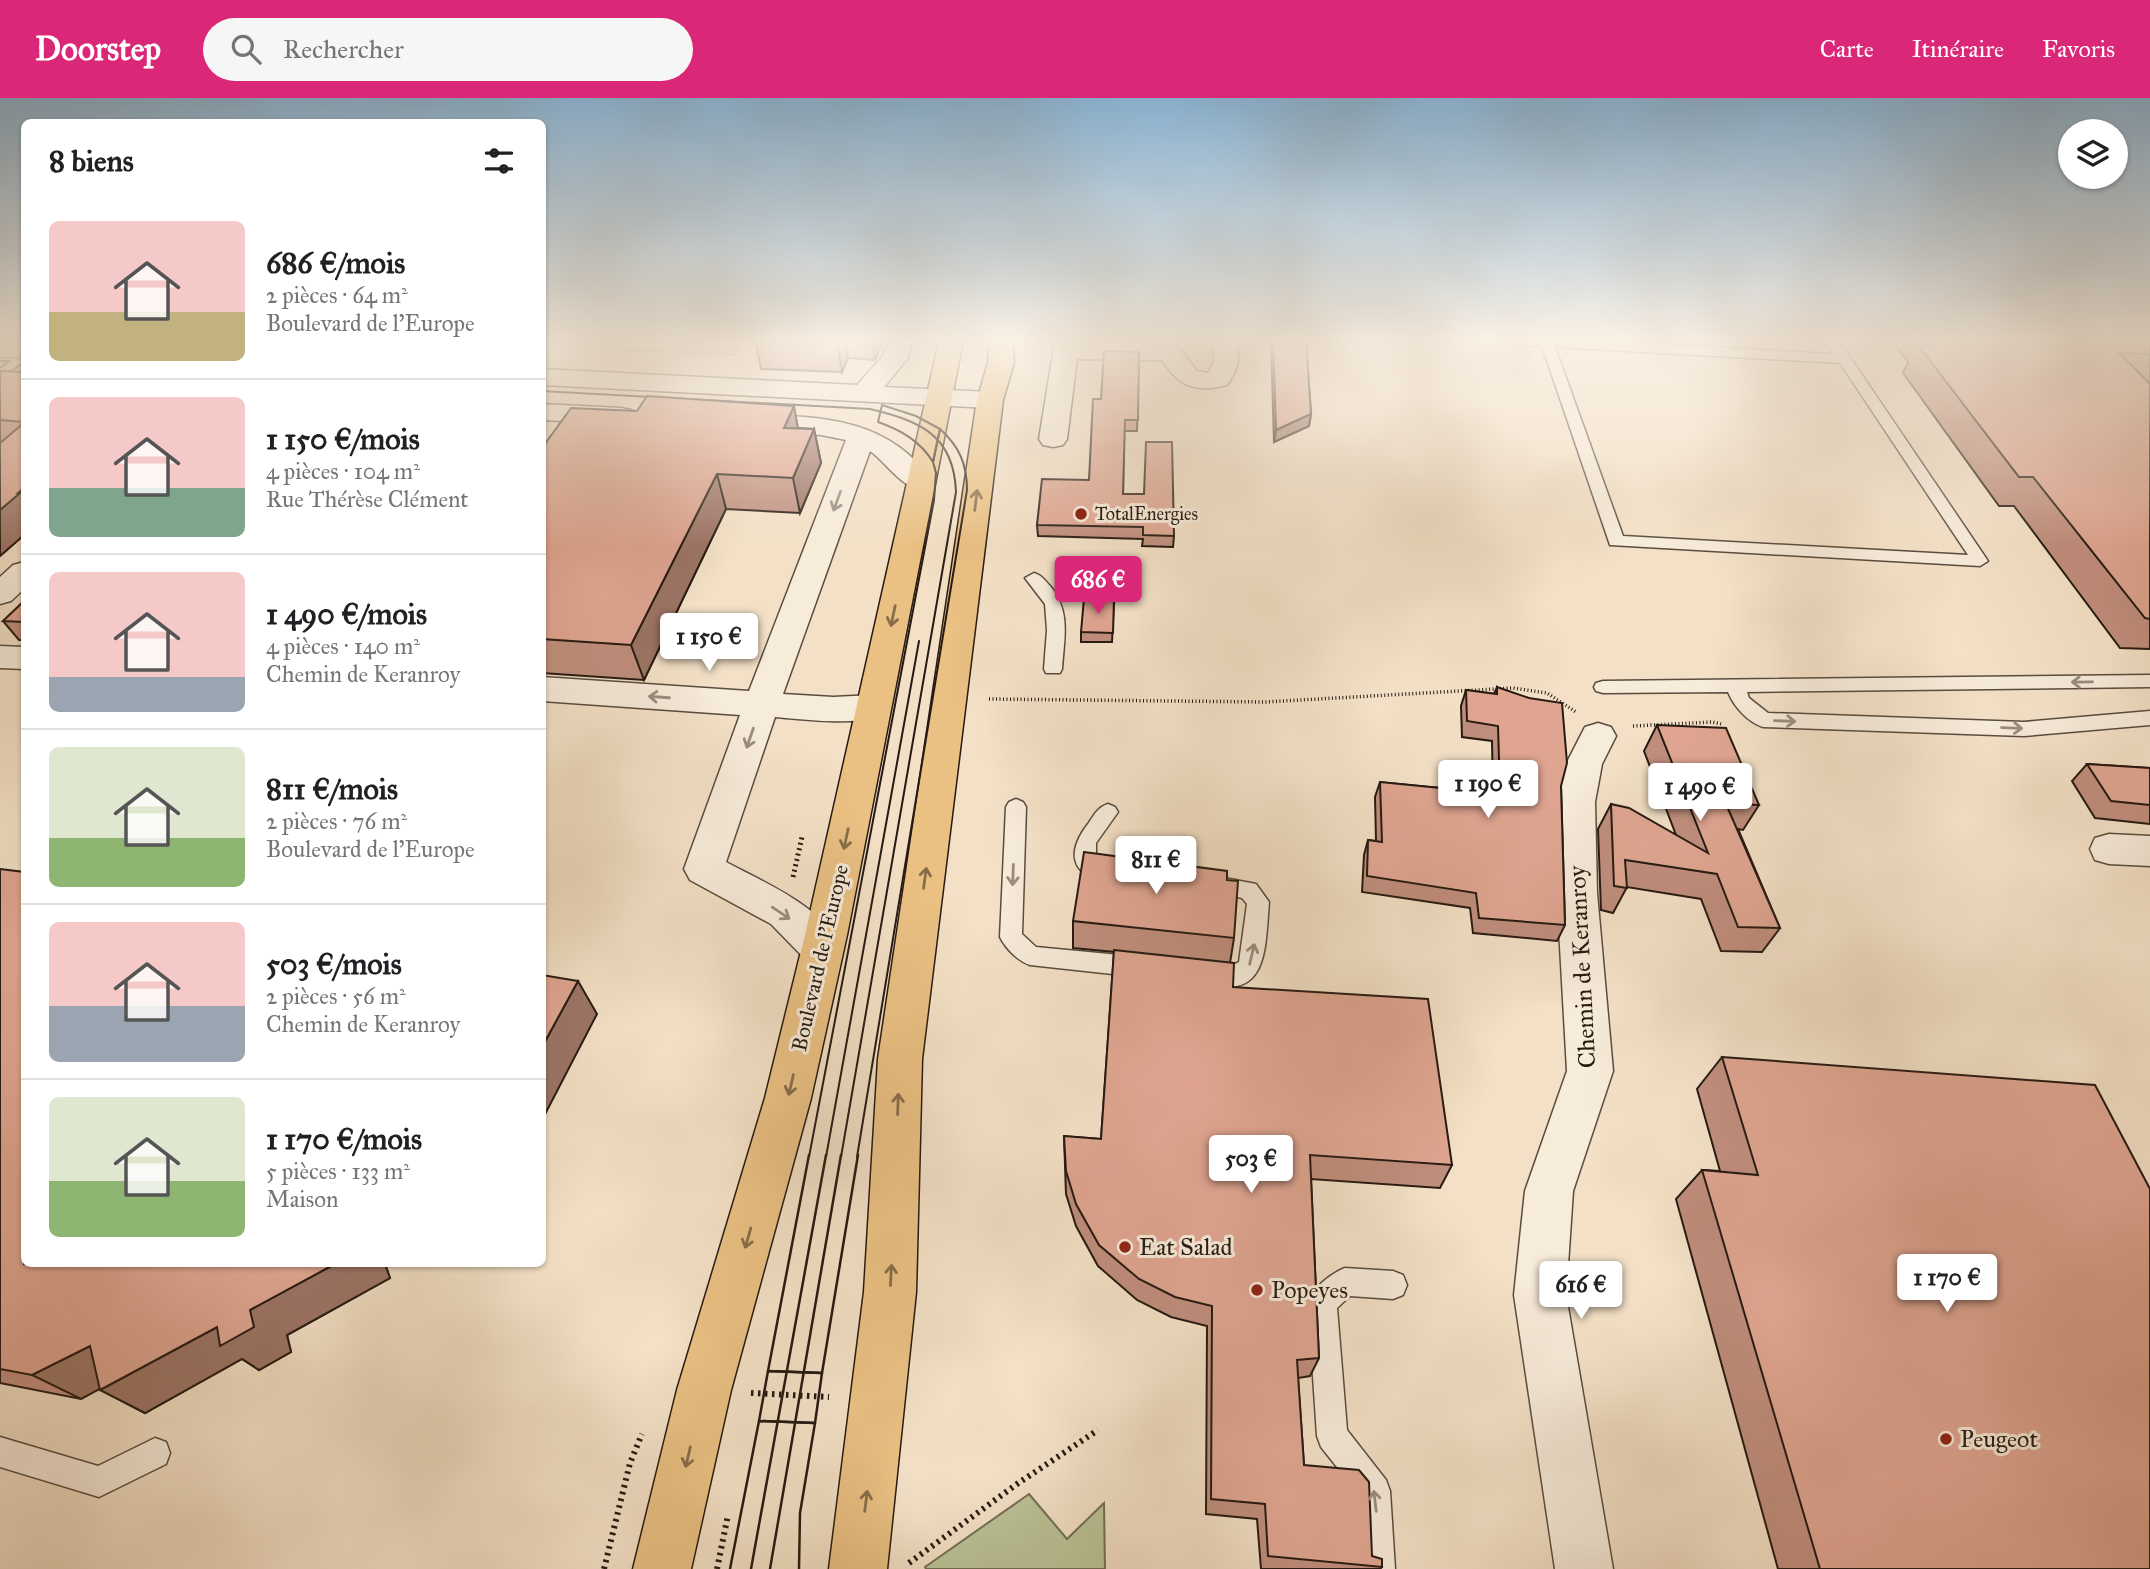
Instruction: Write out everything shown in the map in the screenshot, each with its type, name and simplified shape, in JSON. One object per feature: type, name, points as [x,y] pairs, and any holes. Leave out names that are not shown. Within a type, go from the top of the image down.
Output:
[{"type":"main road","name":"Boulevard de l'Europe","points":[[662,1569],[704,1390],[788,1098],[908,550],[919,482],[936,410]]},
{"type":"main road","points":[[890,1568],[890,1292],[900,1059],[989,410]]},
{"type":"street","points":[[1053,439],[1057,410]]},
{"type":"street","points":[[546,412],[646,417]]},
{"type":"street","points":[[725,421],[821,426],[861,437],[891,453],[919,482]]},
{"type":"street","points":[[822,949],[785,913],[704,869],[762,703],[861,437]]},
{"type":"street","points":[[0,594],[21,575]]},
{"type":"street","points":[[0,657],[21,658]]},
{"type":"street","points":[[546,689],[833,709],[874,707]]},
{"type":"street","name":"Chemin de Keranroy","points":[[1584,1569],[1540,1295],[1549,1191],[1590,1071],[1577,893],[1576,802],[1584,764],[1601,711]]},
{"type":"street","points":[[2109,849],[2150,851]]},
{"type":"lane","points":[[1570,410],[1616,541],[1980,561],[1878,410]]},
{"type":"lane","points":[[1034,578],[1054,603],[1056,630],[1052,669]]},
{"type":"lane","points":[[1601,711],[1735,685],[2150,681]]},
{"type":"lane","points":[[1735,685],[1741,701],[1763,720],[2024,729],[2150,718]]},
{"type":"lane","points":[[1016,807],[1010,937],[1030,956],[1233,977],[1249,968],[1254,947],[1258,902],[1248,890],[1184,882]]},
{"type":"lane","points":[[1108,812],[1086,842],[1085,861],[1102,874],[1116,875]]},
{"type":"lane","points":[[1379,1569],[1375,1491],[1332,1436],[1322,1302],[1345,1282],[1393,1285]]},
{"type":"lane","points":[[0,1452],[99,1482],[155,1452]]},
{"type":"path","points":[[987,712],[990,686]]},
{"type":"path","points":[[785,913],[804,831]]},
{"type":"path","points":[[749,1406],[751,1392],[833,1398]]},
{"type":"path","points":[[604,1569],[630,1463],[645,1427]]},
{"type":"path","points":[[890,1568],[1098,1430]]},
{"type":"path","points":[[717,1569],[730,1501]]},
{"type":"path","points":[[890,1568],[907,1552]]},
{"type":"green space","points":[[1029,1494],[1067,1539],[1104,1503],[1105,1569],[926,1569],[925,1567]]},
{"type":"building","points":[[0,410],[21,410],[21,422],[0,420]]},
{"type":"building","points":[[570,410],[792,410],[784,428],[814,429],[793,478],[717,474],[631,645],[546,639],[546,442]]},
{"type":"building","points":[[1092,410],[1138,410],[1138,420],[1125,420],[1123,494],[1144,494],[1146,442],[1172,442],[1174,536],[1143,535],[1143,527],[1037,525],[1042,479],[1089,480]]},
{"type":"building","points":[[1275,410],[1311,410],[1311,414],[1276,430]]},
{"type":"building","points":[[1967,410],[2150,410],[2150,619],[2145,618],[2033,477],[2019,477]]},
{"type":"building","points":[[21,426],[21,490],[0,510],[0,443]]},
{"type":"building","points":[[1084,598],[1114,599],[1113,633],[1081,632]]},
{"type":"building","points":[[21,604],[21,622],[3,621]]},
{"type":"building","points":[[1497,687],[1529,698],[1562,703],[1567,763],[1561,786],[1565,925],[1479,918],[1476,893],[1367,876],[1368,840],[1382,842],[1380,782],[1500,794],[1498,726],[1467,721],[1466,690],[1497,694]]},
{"type":"building","points":[[1657,725],[1726,728],[1759,805],[1726,804],[1780,928],[1738,927],[1717,874],[1625,860],[1627,888],[1614,886],[1611,804],[1629,808],[1708,853]]},
{"type":"building","points":[[2087,764],[2150,768],[2150,805],[2111,801]]},
{"type":"building","points":[[1084,852],[1227,871],[1227,880],[1238,881],[1234,938],[1073,921]]},
{"type":"building","points":[[0,869],[21,872],[21,1267],[329,1267],[250,1310],[254,1327],[220,1346],[217,1327],[100,1390],[90,1346],[32,1375],[0,1369]]},
{"type":"building","points":[[1114,950],[1234,963],[1233,987],[1428,999],[1452,1165],[1310,1155],[1319,1358],[1297,1360],[1304,1465],[1359,1470],[1369,1482],[1372,1556],[1382,1559],[1382,1567],[1268,1556],[1265,1504],[1211,1499],[1212,1306],[1175,1297],[1139,1279],[1099,1245],[1076,1204],[1066,1171],[1064,1136],[1101,1139]]},
{"type":"building","points":[[546,976],[578,981],[546,1040]]},
{"type":"building","name":"Peugeot","points":[[1722,1057],[2095,1085],[2150,1189],[2150,1569],[1820,1569],[1702,1170],[1758,1175]]},
{"type":"tram line","points":[[872,410],[880,412]]},
{"type":"tram line","points":[[896,410],[916,416],[940,429]]},
{"type":"tram line","points":[[880,412],[919,426],[938,441]]},
{"type":"tram line","points":[[880,412],[878,422],[909,437],[933,462]]},
{"type":"tram line","points":[[857,1157],[967,490],[961,456],[940,429]]},
{"type":"tram line","points":[[938,441],[940,429]]},
{"type":"tram line","points":[[841,1157],[956,492],[949,457],[938,441]]},
{"type":"tram line","points":[[933,462],[938,441]]},
{"type":"tram line","points":[[809,1157],[934,500],[936,473],[933,462]]},
{"type":"tram line","points":[[826,1157],[919,641]]},
{"type":"tram line","points":[[768,1371],[809,1155]]},
{"type":"tram line","points":[[787,1372],[826,1155]]},
{"type":"tram line","points":[[804,1372],[841,1155]]},
{"type":"tram line","points":[[822,1373],[858,1155]]},
{"type":"tram line","points":[[759,1421],[768,1371]]},
{"type":"tram line","points":[[768,1371],[787,1372]]},
{"type":"tram line","points":[[778,1422],[787,1372]]},
{"type":"tram line","points":[[787,1372],[804,1372]]},
{"type":"tram line","points":[[795,1422],[804,1372]]},
{"type":"tram line","points":[[804,1372],[822,1373]]},
{"type":"tram line","points":[[815,1423],[822,1373]]},
{"type":"tram line","points":[[730,1569],[759,1421]]},
{"type":"tram line","points":[[759,1421],[778,1422]]},
{"type":"tram line","points":[[751,1569],[778,1422]]},
{"type":"tram line","points":[[778,1422],[795,1422]]},
{"type":"tram line","points":[[770,1569],[795,1422]]},
{"type":"tram line","points":[[795,1422],[815,1423]]},
{"type":"tram line","points":[[799,1569],[800,1513],[815,1423]]},
{"type":"place","name":"TotalEnergies","points":[[1081,514]]},
{"type":"place","name":"Eat Salad","points":[[1125,1247]]},
{"type":"place","name":"Popeyes","points":[[1257,1290]]},
{"type":"place","name":"Peugeot","points":[[1946,1439]]}]
